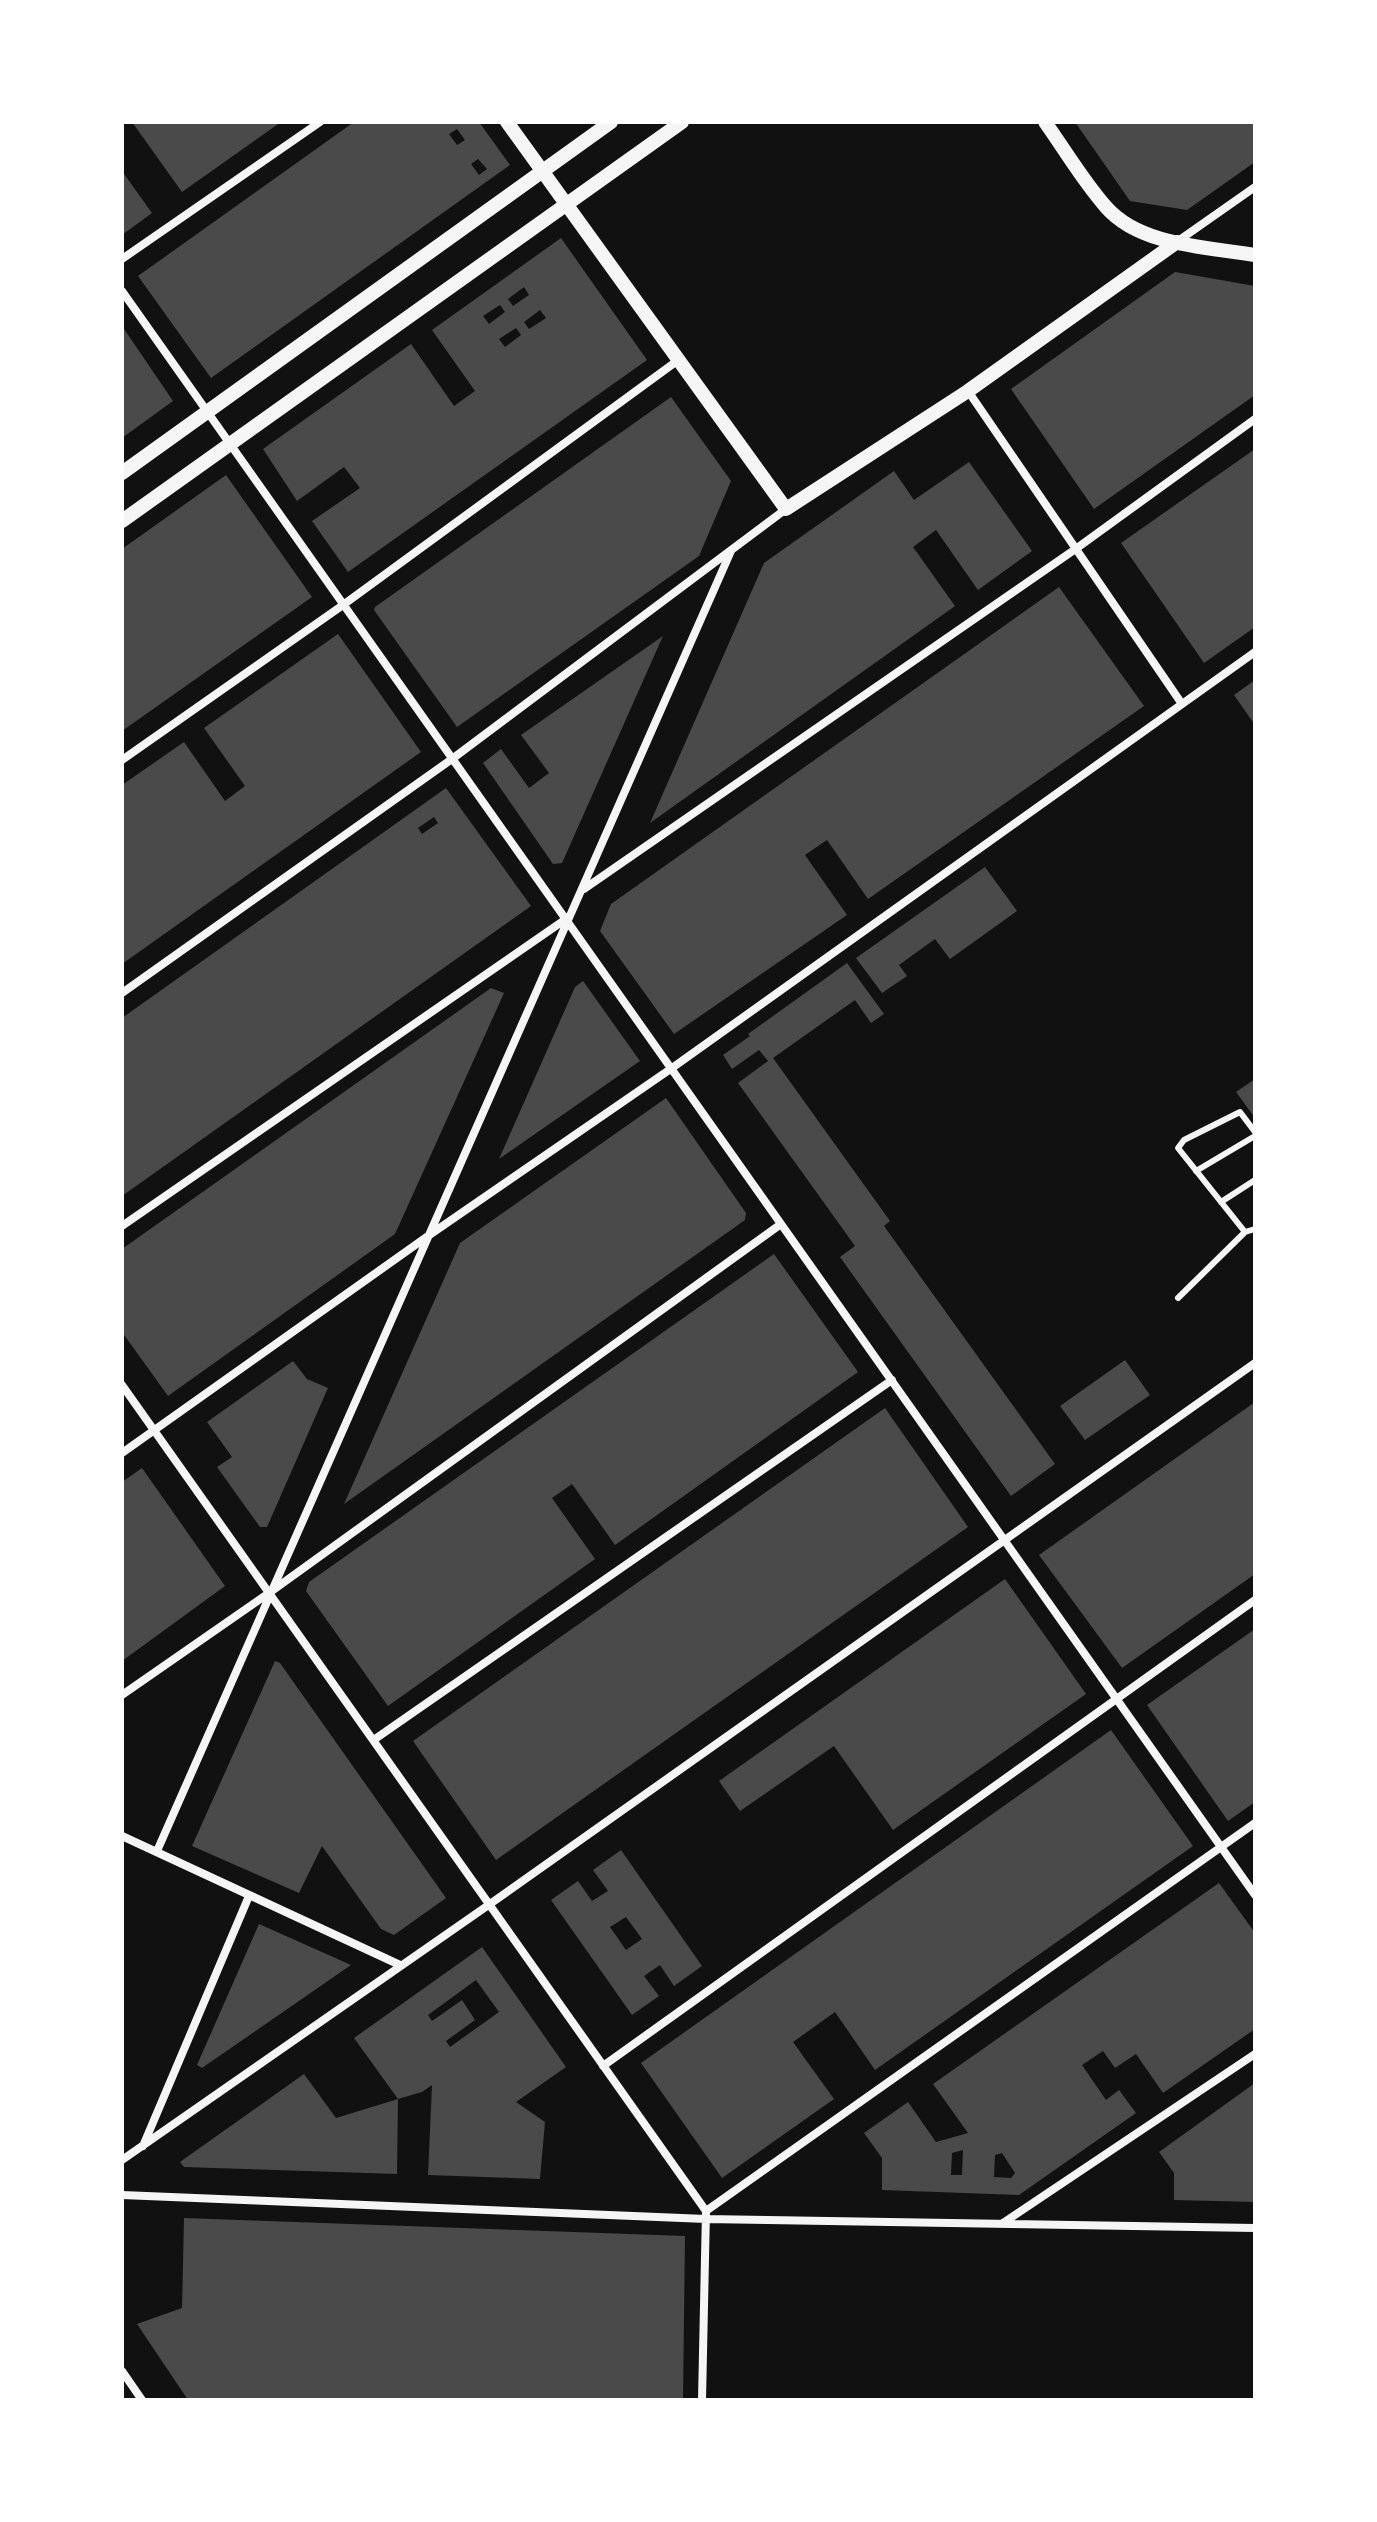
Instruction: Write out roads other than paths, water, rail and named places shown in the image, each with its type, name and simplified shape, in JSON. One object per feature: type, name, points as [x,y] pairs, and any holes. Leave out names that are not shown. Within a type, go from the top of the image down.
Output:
[{"type":"street","points":[[122,259],[320,122]]},
{"type":"street","points":[[507,122],[786,509]]},
{"type":"street","points":[[122,473],[611,122]]},
{"type":"street","points":[[122,521],[682,122]]},
{"type":"street","points":[[1045,122],[1107,209],[1133,227],[1154,237],[1255,255]]},
{"type":"street","points":[[122,993],[452,759],[786,509],[968,391],[1255,187]]},
{"type":"street","points":[[122,291],[1255,1895]]},
{"type":"street","points":[[122,760],[343,605],[677,361]]},
{"type":"street","points":[[968,391],[1182,704]]},
{"type":"street","points":[[581,891],[1077,548],[1255,419]]},
{"type":"street","points":[[157,1851],[731,551]]},
{"type":"street","points":[[122,1453],[672,1068],[1255,652]]},
{"type":"street","points":[[122,1226],[567,919]]},
{"type":"street","points":[[122,1695],[269,1593],[781,1224]]},
{"type":"street","points":[[122,2160],[1255,1363]]},
{"type":"street","points":[[375,1739],[892,1380]]},
{"type":"street","points":[[122,1385],[375,1739],[706,2215],[702,2400]]},
{"type":"street","points":[[603,2066],[1255,1600]]},
{"type":"street","points":[[706,2215],[1255,1823]]},
{"type":"street","points":[[122,1836],[400,1965]]},
{"type":"street","points":[[143,2147],[249,1896]]},
{"type":"street","points":[[1003,2223],[1255,2054]]},
{"type":"street","points":[[122,2195],[706,2215],[1255,2228]]},
{"type":"street","points":[[122,2371],[142,2400]]},
{"type":"lane","points":[[1196,1171],[1255,1134],[1240,1112],[1184,1140],[1178,1148],[1196,1171],[1245,1232]]},
{"type":"lane","points":[[1221,1202],[1255,1180]]},
{"type":"lane","points":[[1178,1298],[1245,1232],[1255,1229]]}]
